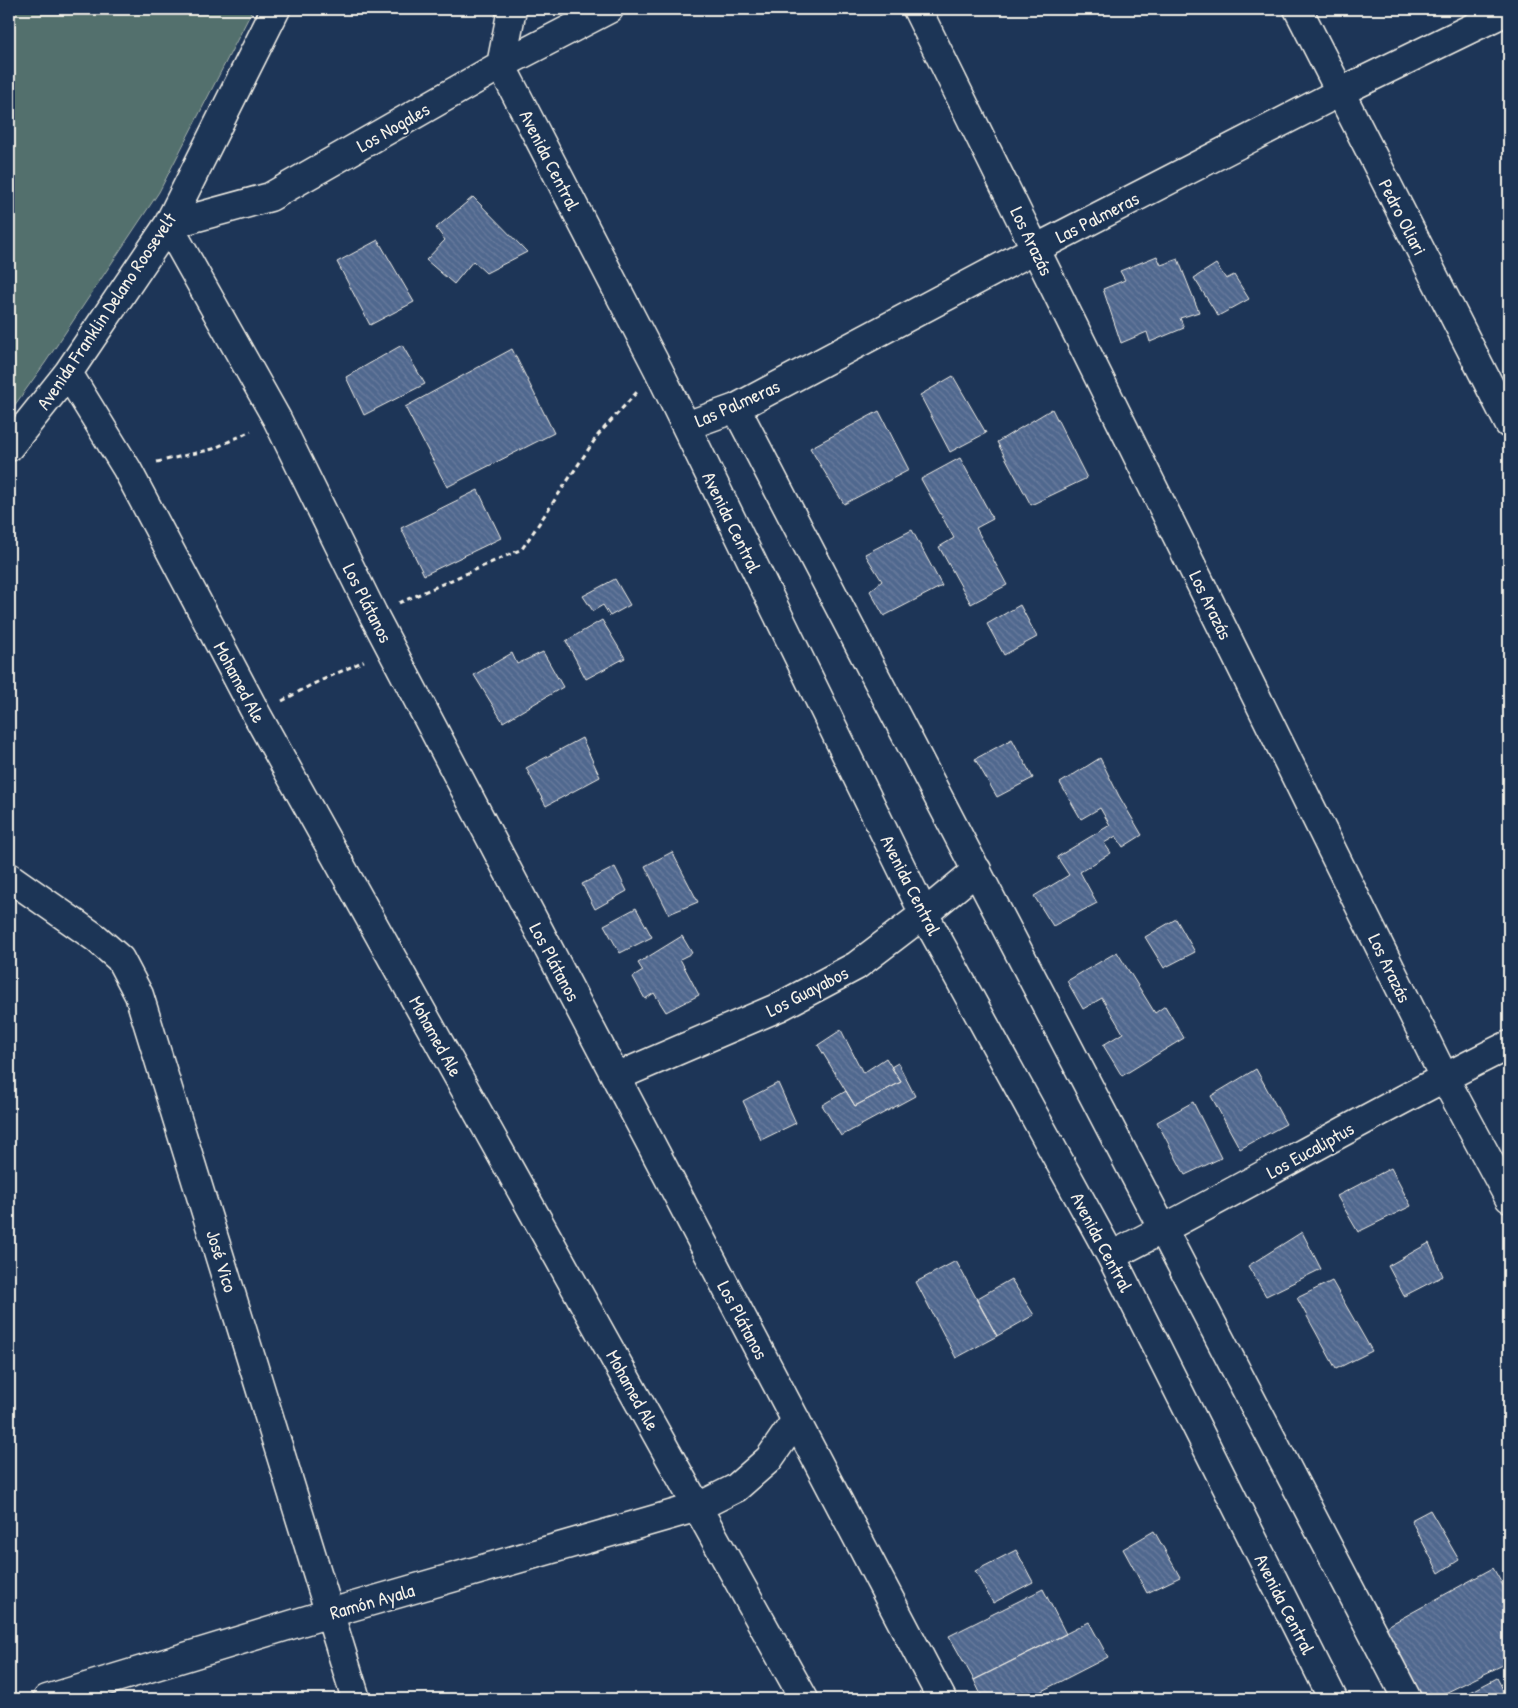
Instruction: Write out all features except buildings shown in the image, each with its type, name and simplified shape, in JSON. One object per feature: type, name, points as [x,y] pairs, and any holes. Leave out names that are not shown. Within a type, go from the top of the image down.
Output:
[{"type":"street","name":"Avenida Franklin Delano Roosevelt","points":[[9,448],[68,373],[168,224],[276,9]]},
{"type":"street","points":[[501,65],[512,9]]},
{"type":"street","name":"Los Nogales","points":[[168,224],[270,197],[501,65],[609,9]]},
{"type":"street","name":"Los Arazás","points":[[917,9],[1444,1077],[1509,1198]]},
{"type":"street","name":"Pedro Oliari","points":[[1298,9],[1509,424]]},
{"type":"street","name":"Las Palmeras","points":[[686,426],[736,408],[1035,249],[1340,92],[1509,10]]},
{"type":"street","name":"Avenida Central","points":[[501,65],[658,369],[924,914],[1111,1256],[1332,1699]]},
{"type":"street","name":"Los Plátanos","points":[[168,224],[277,419],[373,614],[942,1699]]},
{"type":"street","name":"Mohamed Ale","points":[[68,373],[127,469],[257,715],[804,1699]]},
{"type":"street","points":[[736,408],[1407,1699]]},
{"type":"street","name":"Los Guayabos","points":[[616,1077],[779,1007],[856,966],[924,914],[977,870]]},
{"type":"street","name":"José Vico","points":[[9,877],[96,938],[120,959],[139,995],[356,1699]]},
{"type":"street","name":"Los Eucaliptus","points":[[1111,1256],[1444,1077],[1509,1045]]},
{"type":"street","name":"Ramón Ayala","points":[[48,1699],[330,1613],[698,1507],[736,1488],[769,1459],[796,1420]]},
{"type":"path","points":[[373,614],[522,549],[598,435],[658,369]]},
{"type":"path","points":[[127,469],[213,449],[277,419]]},
{"type":"path","points":[[257,715],[311,685],[391,648]]},
{"type":"green space","points":[[9,9],[253,9],[159,192],[45,363],[9,413]]}]
